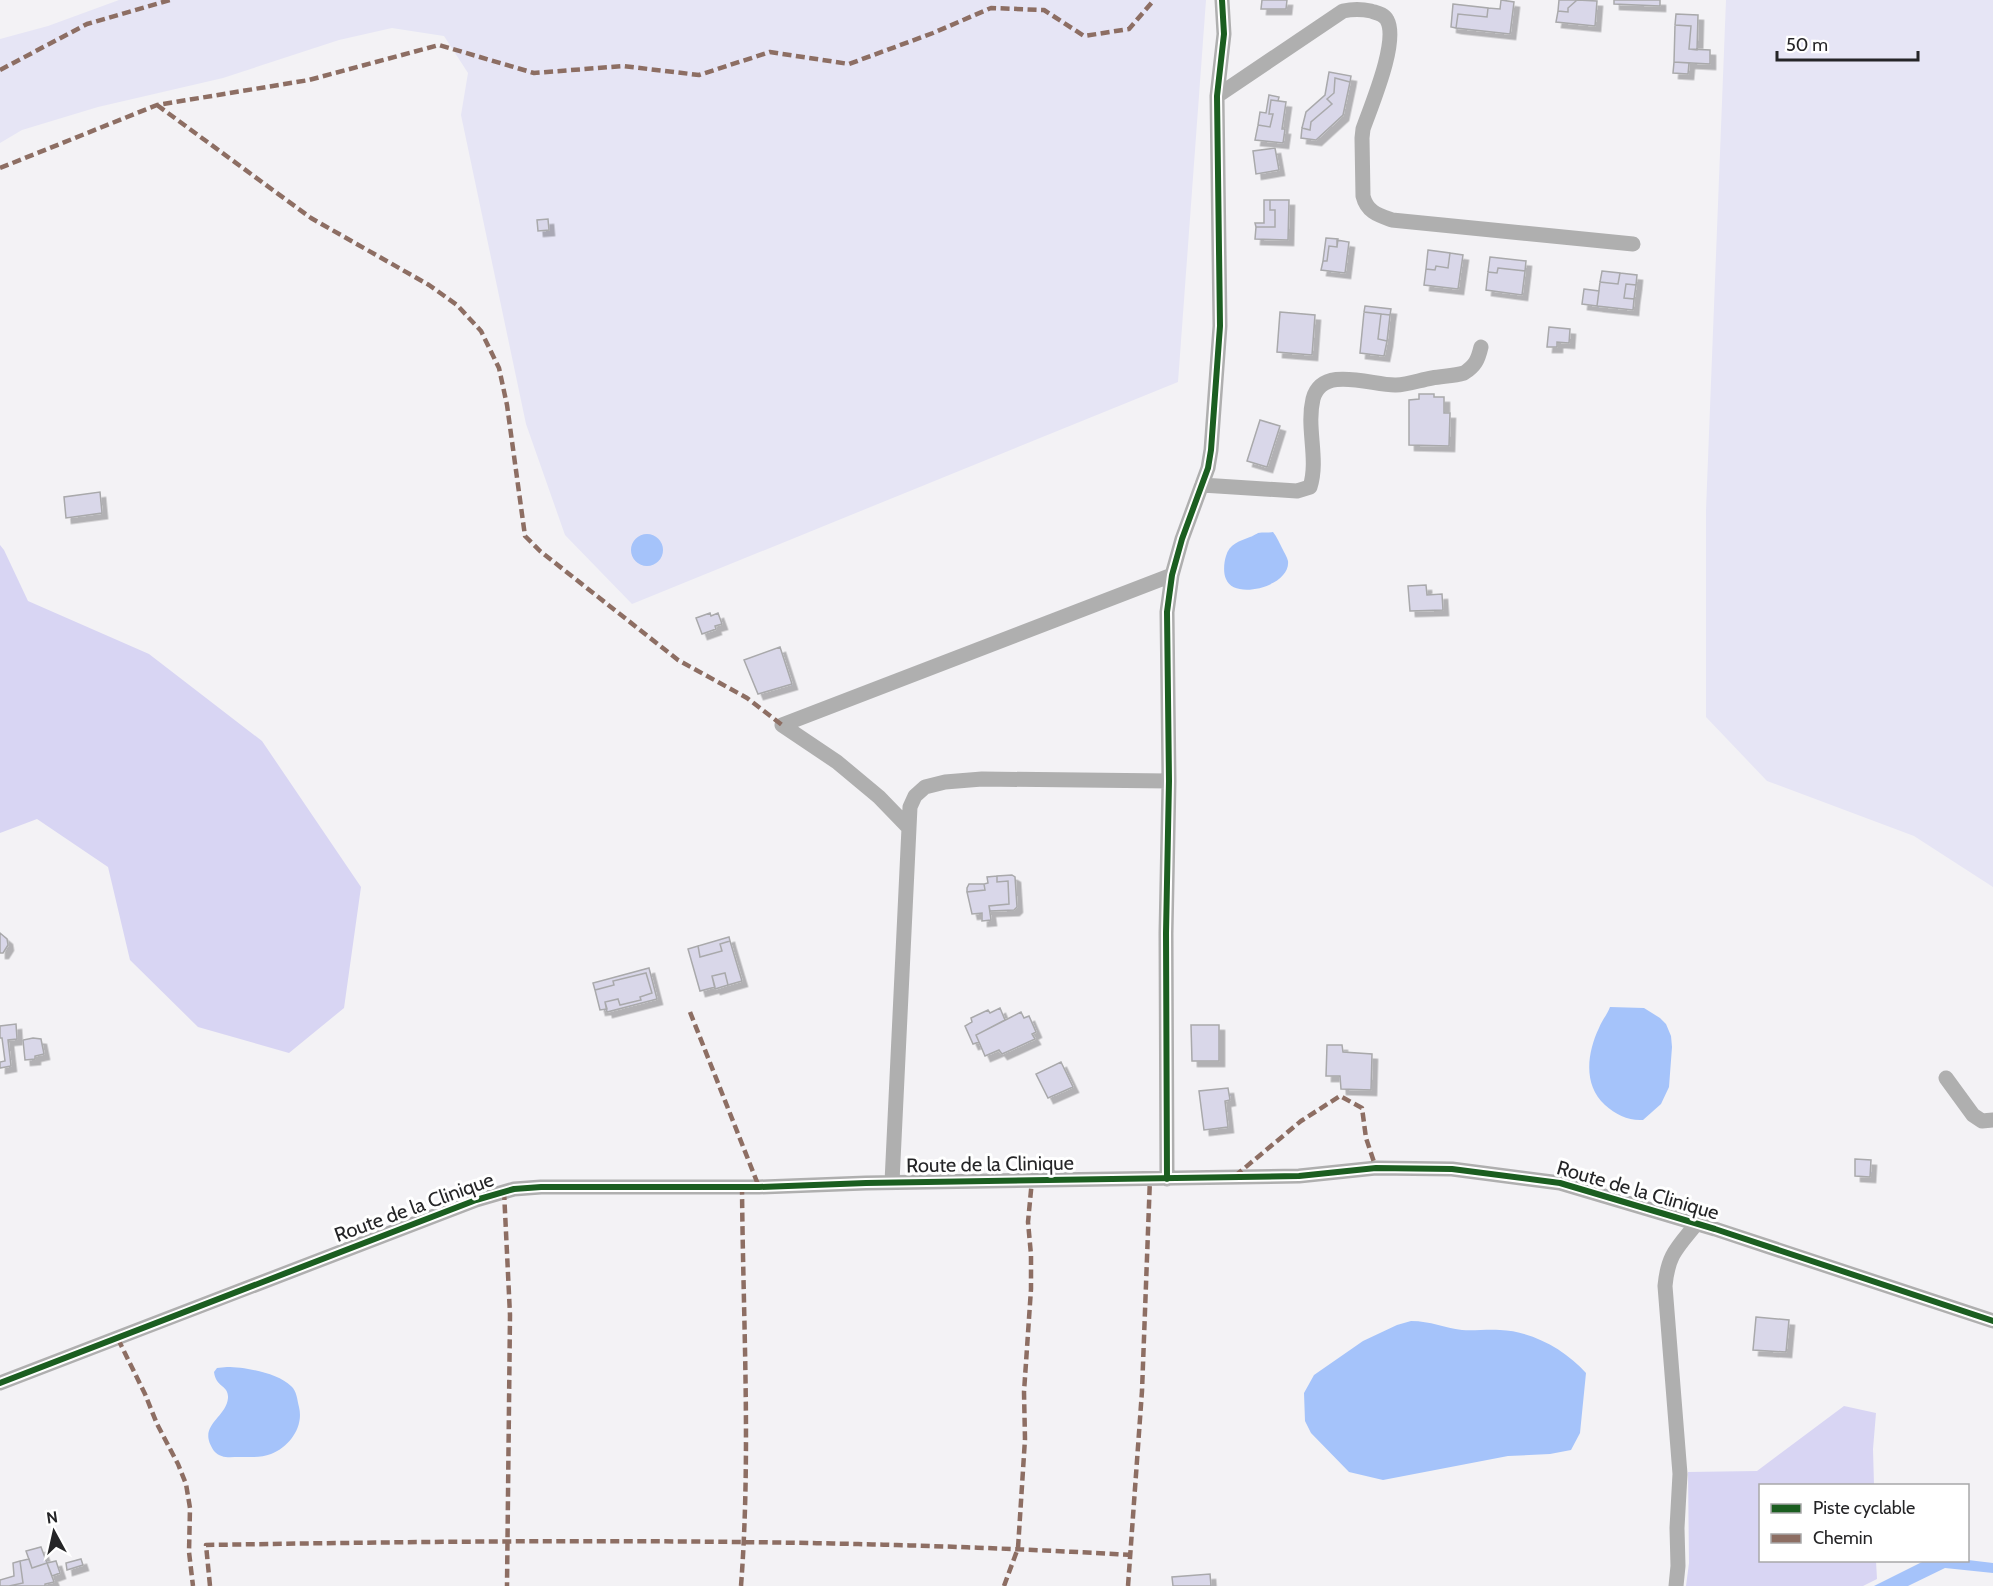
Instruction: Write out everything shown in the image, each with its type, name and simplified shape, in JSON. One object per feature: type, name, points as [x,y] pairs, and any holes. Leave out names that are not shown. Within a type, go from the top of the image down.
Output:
[{"type":"street","points":[[1167,1179],[1167,612],[1172,576],[1182,539],[1208,468],[1212,450],[1220,326],[1217,96],[1224,34],[1222,0]]},
{"type":"street","points":[[1217,96],[1343,11],[1353,9],[1380,14],[1387,20],[1390,42],[1362,138],[1363,196],[1371,212],[1392,220],[1632,244]]},
{"type":"street","points":[[1202,485],[1297,491],[1310,487],[1313,479],[1311,433],[1313,399],[1318,389],[1330,381],[1341,379],[1397,386],[1464,373],[1473,368],[1479,358],[1481,347]]},
{"type":"street","points":[[909,828],[879,797],[845,769],[782,725],[1172,576]]},
{"type":"street","points":[[892,1182],[910,807],[915,796],[925,787],[945,782],[982,779],[1168,781]]},
{"type":"street","points":[[1946,1078],[1973,1115],[1982,1121],[1993,1120]]},
{"type":"street","name":"Route de la Clinique","points":[[0,1383],[495,1193],[541,1187],[759,1188],[892,1182],[1299,1176],[1376,1168],[1452,1169],[1560,1183],[1697,1223],[1993,1321]]},
{"type":"street","points":[[1676,1586],[1680,1474],[1665,1286],[1667,1264],[1676,1248],[1697,1223]]},
{"type":"shaded area","points":[[119,0],[1206,0],[1178,382],[632,604],[565,535],[526,424],[461,115],[468,73],[444,36],[392,28],[339,40],[223,78],[98,107],[22,130],[0,143],[0,39],[48,26]]},
{"type":"shaded area","points":[[1726,0],[1993,0],[1993,887],[1914,836],[1767,781],[1706,717],[1706,510]]},
{"type":"shaded area","points":[[0,545],[28,601],[149,654],[262,741],[361,887],[344,1008],[289,1053],[198,1027],[130,960],[108,867],[37,819],[0,833]]},
{"type":"shaded area","points":[[1844,1406],[1876,1413],[1873,1449],[1874,1484],[1759,1484],[1759,1562],[1876,1562],[1877,1579],[1863,1586],[1686,1586],[1689,1563],[1688,1472],[1757,1471]]},
{"type":"water","points":[[1273,532],[1288,561],[1287,570],[1281,577],[1261,588],[1250,590],[1231,586],[1224,571],[1227,552],[1232,546],[1258,533]]},
{"type":"water","points":[[647,534],[659,538],[663,550],[659,562],[647,566],[635,562],[631,550],[635,538]]},
{"type":"water","points":[[1610,1007],[1644,1008],[1666,1024],[1671,1036],[1669,1087],[1661,1104],[1643,1120],[1628,1118],[1609,1109],[1598,1097],[1590,1078],[1592,1048],[1600,1025]]},
{"type":"water","points":[[1411,1321],[1462,1330],[1500,1330],[1524,1334],[1558,1349],[1578,1364],[1586,1373],[1580,1433],[1571,1450],[1550,1454],[1508,1456],[1383,1480],[1349,1472],[1311,1433],[1305,1421],[1304,1393],[1314,1375],[1363,1341]]},
{"type":"water","points":[[227,1367],[270,1374],[285,1381],[294,1390],[299,1407],[299,1422],[294,1435],[278,1451],[259,1457],[229,1457],[214,1451],[208,1435],[213,1423],[226,1405],[228,1394],[217,1381],[214,1372],[217,1368]]},
{"type":"water","points":[[1969,1560],[1993,1563],[1993,1573],[1945,1568],[1908,1586],[1874,1586],[1922,1562],[1969,1562]]},
{"type":"building","points":[[1262,0],[1287,0],[1286,9],[1261,9]]},
{"type":"building","points":[[1501,0],[1514,2],[1510,34],[1456,28],[1458,14],[1487,17],[1488,8],[1500,9]]},
{"type":"building","points":[[1559,0],[1577,0],[1568,8],[1568,12],[1558,11]]},
{"type":"building","points":[[1577,0],[1597,1],[1595,26],[1556,22],[1558,11],[1568,12],[1568,8]]},
{"type":"building","points":[[1614,0],[1660,0],[1660,6],[1614,4]]},
{"type":"building","points":[[1453,4],[1488,8],[1487,17],[1458,14],[1456,28],[1451,27]]},
{"type":"building","points":[[1676,14],[1698,15],[1697,50],[1689,49],[1691,26],[1675,25]]},
{"type":"building","points":[[1675,25],[1691,26],[1689,49],[1710,50],[1710,64],[1674,62]]},
{"type":"building","points":[[1674,62],[1689,63],[1688,74],[1673,73]]},
{"type":"building","points":[[1329,72],[1351,76],[1350,82],[1335,78],[1334,93],[1327,99],[1332,104],[1311,122],[1310,130],[1302,128],[1306,112],[1325,95]]},
{"type":"building","points":[[1335,78],[1350,82],[1343,115],[1316,140],[1301,138],[1302,128],[1310,130],[1311,122],[1332,104],[1327,99],[1334,93]]},
{"type":"building","points":[[1269,95],[1279,97],[1278,101],[1271,100],[1269,114],[1273,114],[1270,127],[1258,125],[1260,112],[1266,113]]},
{"type":"building","points":[[1271,100],[1286,102],[1282,129],[1285,129],[1283,143],[1255,140],[1258,125],[1270,127],[1273,114],[1269,114]]},
{"type":"building","points":[[1275,148],[1279,170],[1256,174],[1253,151]]},
{"type":"building","points":[[1264,200],[1270,200],[1270,210],[1275,210],[1275,227],[1256,227],[1255,223],[1264,223]]},
{"type":"building","points":[[1270,200],[1289,200],[1288,240],[1255,239],[1256,227],[1275,227],[1275,210],[1270,210]]},
{"type":"building","points":[[548,219],[549,230],[538,231],[537,220]]},
{"type":"building","points":[[1326,238],[1338,239],[1337,247],[1329,246],[1327,261],[1323,261]]},
{"type":"building","points":[[1337,240],[1349,242],[1345,273],[1321,270],[1323,261],[1327,261],[1329,246],[1337,247]]},
{"type":"building","points":[[1428,250],[1450,253],[1448,268],[1436,266],[1435,270],[1426,269]]},
{"type":"building","points":[[1450,253],[1463,255],[1458,289],[1424,285],[1426,269],[1435,270],[1436,266],[1448,268]]},
{"type":"building","points":[[1490,257],[1526,261],[1525,271],[1498,268],[1497,273],[1488,272]]},
{"type":"building","points":[[1498,268],[1525,271],[1522,295],[1486,290],[1488,272],[1497,273]]},
{"type":"building","points":[[1602,271],[1620,273],[1618,284],[1600,282]]},
{"type":"building","points":[[1620,273],[1637,275],[1636,285],[1626,284],[1624,298],[1634,299],[1633,310],[1597,306],[1600,282],[1618,284]]},
{"type":"building","points":[[1626,284],[1636,285],[1634,299],[1624,298]]},
{"type":"building","points":[[1584,289],[1599,291],[1597,306],[1582,304]]},
{"type":"building","points":[[1365,306],[1391,309],[1390,315],[1364,312]]},
{"type":"building","points":[[1280,312],[1315,315],[1312,355],[1277,352]]},
{"type":"building","points":[[1364,312],[1381,314],[1378,339],[1387,341],[1384,356],[1360,353]]},
{"type":"building","points":[[1381,314],[1390,315],[1387,341],[1378,339]]},
{"type":"building","points":[[1549,327],[1570,329],[1569,343],[1557,342],[1557,347],[1547,347]]},
{"type":"building","points":[[1419,394],[1444,397],[1444,413],[1450,413],[1449,446],[1409,445],[1409,400],[1419,399]]},
{"type":"building","points":[[1260,420],[1280,426],[1267,467],[1247,461]]},
{"type":"building","points":[[100,492],[102,513],[66,518],[64,497]]},
{"type":"building","points":[[1426,585],[1427,595],[1442,594],[1443,610],[1410,611],[1408,586]]},
{"type":"building","points":[[710,613],[711,616],[718,613],[722,624],[702,634],[696,618]]},
{"type":"building","points":[[780,647],[792,684],[758,694],[744,660]]},
{"type":"building","points":[[1012,875],[1015,877],[1017,907],[1014,910],[990,911],[989,906],[1009,904],[1008,881],[997,882],[997,876]]},
{"type":"building","points":[[997,876],[997,882],[1008,881],[1009,904],[989,906],[991,920],[982,921],[982,913],[972,914],[967,892],[985,890],[984,884],[988,883],[987,877]]},
{"type":"building","points":[[969,884],[984,884],[985,890],[967,892]]},
{"type":"building","points":[[0,933],[7,939],[8,945],[3,953],[0,953]]},
{"type":"building","points":[[729,937],[730,941],[720,944],[722,951],[700,957],[698,946]]},
{"type":"building","points":[[730,941],[742,981],[728,985],[725,973],[712,976],[715,987],[700,991],[688,949],[698,946],[700,957],[722,951],[720,944]]},
{"type":"building","points":[[649,968],[657,999],[607,1012],[605,1002],[618,999],[620,1005],[641,1000],[640,997],[652,993],[646,973],[613,981],[614,985],[595,990],[593,983]]},
{"type":"building","points":[[646,973],[652,993],[640,997],[641,1000],[620,1005],[618,999],[605,1002],[607,1009],[600,1010],[595,990],[614,985],[613,981]]},
{"type":"building","points":[[725,973],[728,985],[715,989],[712,976]]},
{"type":"building","points":[[1000,1008],[1005,1020],[976,1035],[979,1042],[973,1044],[965,1026],[972,1022],[971,1018],[988,1010],[990,1013]]},
{"type":"building","points":[[1021,1012],[1024,1018],[1029,1016],[1036,1032],[1032,1034],[1035,1039],[1002,1054],[999,1050],[985,1056],[976,1035]]},
{"type":"building","points":[[16,1024],[17,1039],[8,1040],[11,1066],[0,1068],[0,1062],[5,1061],[0,1026]]},
{"type":"building","points":[[1191,1025],[1219,1025],[1219,1061],[1192,1061]]},
{"type":"building","points":[[41,1039],[44,1054],[35,1056],[35,1059],[25,1060],[23,1040]]},
{"type":"building","points":[[1327,1045],[1342,1045],[1343,1052],[1372,1054],[1371,1090],[1341,1089],[1340,1076],[1326,1076]]},
{"type":"building","points":[[1061,1062],[1073,1087],[1048,1098],[1036,1074]]},
{"type":"building","points":[[1228,1088],[1230,1100],[1225,1101],[1228,1127],[1204,1130],[1199,1091]]},
{"type":"building","points":[[1855,1159],[1871,1160],[1870,1177],[1855,1176]]},
{"type":"building","points":[[1756,1317],[1789,1320],[1786,1352],[1753,1350]]},
{"type":"building","points":[[41,1547],[47,1563],[32,1568],[26,1551]]},
{"type":"building","points":[[29,1559],[32,1568],[47,1563],[54,1582],[45,1584],[45,1586],[9,1586],[23,1583],[20,1561]]},
{"type":"building","points":[[81,1559],[83,1565],[67,1570],[66,1563]]},
{"type":"building","points":[[20,1561],[23,1583],[0,1586],[0,1580],[14,1576],[13,1563]]},
{"type":"building","points":[[56,1561],[60,1573],[52,1576],[47,1563]]},
{"type":"building","points":[[1210,1574],[1211,1586],[1173,1586],[1172,1577]]},
{"type":"marked path","points":[[0,70],[87,24],[170,0]]},
{"type":"marked path","points":[[0,168],[157,105],[309,80],[439,45],[534,73],[623,66],[699,75],[770,52],[849,64],[933,33],[991,8],[1044,10],[1084,36],[1129,29],[1154,0]]},
{"type":"marked path","points":[[157,105],[311,218],[429,285],[457,305],[481,331],[499,368],[507,405],[525,536],[540,551],[678,660],[747,698],[782,725]]},
{"type":"marked path","points":[[690,1012],[759,1187]]},
{"type":"marked path","points":[[1235,1176],[1301,1121],[1340,1096],[1362,1108],[1366,1138],[1376,1168]]},
{"type":"marked path","points":[[1128,1586],[1142,1391],[1150,1178]]},
{"type":"marked path","points":[[1004,1586],[1018,1548],[1025,1439],[1024,1392],[1031,1289],[1028,1222],[1032,1180]]},
{"type":"marked path","points":[[741,1586],[746,1487],[742,1187]]},
{"type":"marked path","points":[[504,1191],[510,1315],[507,1586]]},
{"type":"marked path","points":[[118,1339],[186,1484],[190,1508],[189,1552],[193,1586]]},
{"type":"marked path","points":[[210,1586],[206,1545],[668,1541],[900,1545],[1131,1555]]},
{"type":"cycle path","points":[[1167,1179],[1166,933],[1169,781],[1167,612],[1172,575],[1182,539],[1208,468],[1211,450],[1220,326],[1217,96],[1224,34],[1222,0]]},
{"type":"cycle path","points":[[0,1383],[476,1200],[514,1189],[541,1187],[759,1187],[866,1183],[1299,1176],[1376,1168],[1452,1169],[1560,1183],[1715,1229],[1993,1321]]}]
